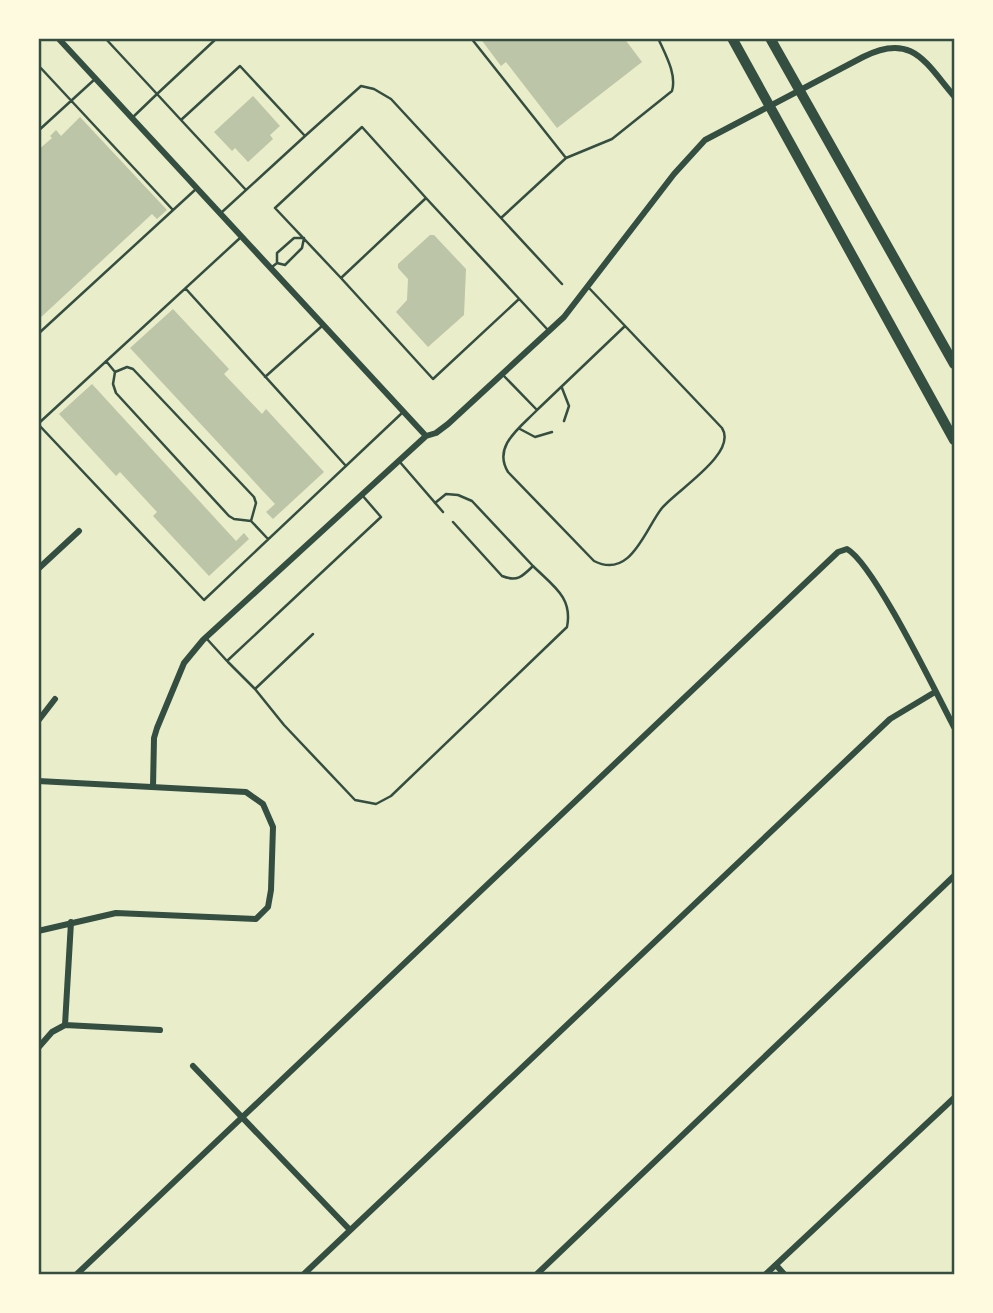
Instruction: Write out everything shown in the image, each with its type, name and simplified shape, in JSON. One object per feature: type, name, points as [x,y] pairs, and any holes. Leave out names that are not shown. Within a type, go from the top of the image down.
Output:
[{"type":"highway","points":[[732,38],[954,440]]},
{"type":"highway","points":[[771,38],[954,364]]},
{"type":"street","points":[[58,38],[240,238],[426,436]]},
{"type":"street","points":[[153,787],[154,738],[157,728],[184,663],[205,637],[426,436],[441,430],[549,331],[589,288],[674,174],[705,140],[886,47],[904,47],[922,59],[954,96]]},
{"type":"street","points":[[38,569],[79,531]]},
{"type":"street","points":[[77,1275],[838,552],[847,549],[857,556],[878,587],[954,727]]},
{"type":"street","points":[[304,1275],[890,719],[936,692]]},
{"type":"street","points":[[38,721],[55,699]]},
{"type":"street","points":[[38,781],[246,792],[263,804],[273,827],[268,907],[256,919],[116,913],[38,931]]},
{"type":"street","points":[[537,1275],[954,876]]},
{"type":"street","points":[[65,1026],[71,922]]},
{"type":"street","points":[[38,1048],[52,1032],[65,1026],[160,1030]]},
{"type":"street","points":[[193,1066],[350,1230]]},
{"type":"street","points":[[766,1275],[954,1098]]},
{"type":"street","points":[[776,1265],[785,1275]]},
{"type":"lane","points":[[105,38],[246,190]]},
{"type":"lane","points":[[131,118],[217,38]]},
{"type":"lane","points":[[471,38],[566,158]]},
{"type":"lane","points":[[501,218],[566,158],[612,139],[672,91],[674,85],[670,68],[658,38]]},
{"type":"lane","points":[[38,65],[173,210]]},
{"type":"lane","points":[[181,120],[240,66],[304,136]]},
{"type":"lane","points":[[38,131],[95,79]]},
{"type":"lane","points":[[220,214],[360,86],[374,89],[392,100],[562,284]]},
{"type":"lane","points":[[520,299],[433,379],[275,208],[362,127],[426,198],[520,299],[549,331]]},
{"type":"lane","points":[[38,334],[197,188]]},
{"type":"lane","points":[[341,278],[426,198]]},
{"type":"lane","points":[[240,238],[38,423],[204,600],[403,412]]},
{"type":"lane","points":[[270,270],[277,263],[277,253],[294,238],[304,238]]},
{"type":"lane","points":[[277,263],[285,265],[302,248],[304,238]]},
{"type":"lane","points":[[185,288],[346,466]]},
{"type":"lane","points":[[589,288],[722,428],[726,436],[715,459],[664,506],[644,540],[627,559],[611,566],[594,561],[508,472],[502,458],[506,443],[625,326]]},
{"type":"lane","points":[[265,377],[322,326]]},
{"type":"lane","points":[[106,361],[115,372],[113,384],[117,393],[220,506],[234,519],[251,521],[268,539]]},
{"type":"lane","points":[[115,372],[127,367],[133,369],[254,497],[256,503],[251,521]]},
{"type":"lane","points":[[503,374],[537,410]]},
{"type":"lane","points":[[561,387],[569,406],[564,421]]},
{"type":"lane","points":[[520,429],[535,438],[552,432]]},
{"type":"lane","points":[[399,461],[443,512]]},
{"type":"lane","points":[[205,637],[355,800],[376,804],[391,796],[567,627],[570,612],[563,597],[472,501],[458,495],[446,494],[435,503]]},
{"type":"lane","points":[[228,661],[381,517],[362,495]]},
{"type":"lane","points":[[453,522],[502,576],[512,580],[521,578],[533,566]]},
{"type":"lane","points":[[255,689],[313,634]]},
{"type":"building","points":[[480,38],[624,38],[642,62],[557,128],[506,62],[501,66]]},
{"type":"building","points":[[253,96],[280,126],[270,135],[273,139],[248,162],[235,148],[232,151],[214,132]]},
{"type":"building","points":[[80,117],[167,210],[157,219],[152,214],[38,320],[38,150],[52,138],[50,136],[56,130],[61,136]]},
{"type":"building","points":[[430,235],[434,235],[466,269],[464,315],[428,347],[396,312],[407,300],[408,279],[398,268],[398,264]]},
{"type":"building","points":[[173,309],[229,369],[224,374],[262,414],[266,409],[324,472],[273,519],[266,512],[275,504],[130,348]]},
{"type":"building","points":[[92,384],[236,541],[244,533],[249,539],[209,576],[153,516],[157,512],[120,472],[116,476],[59,414]]}]
